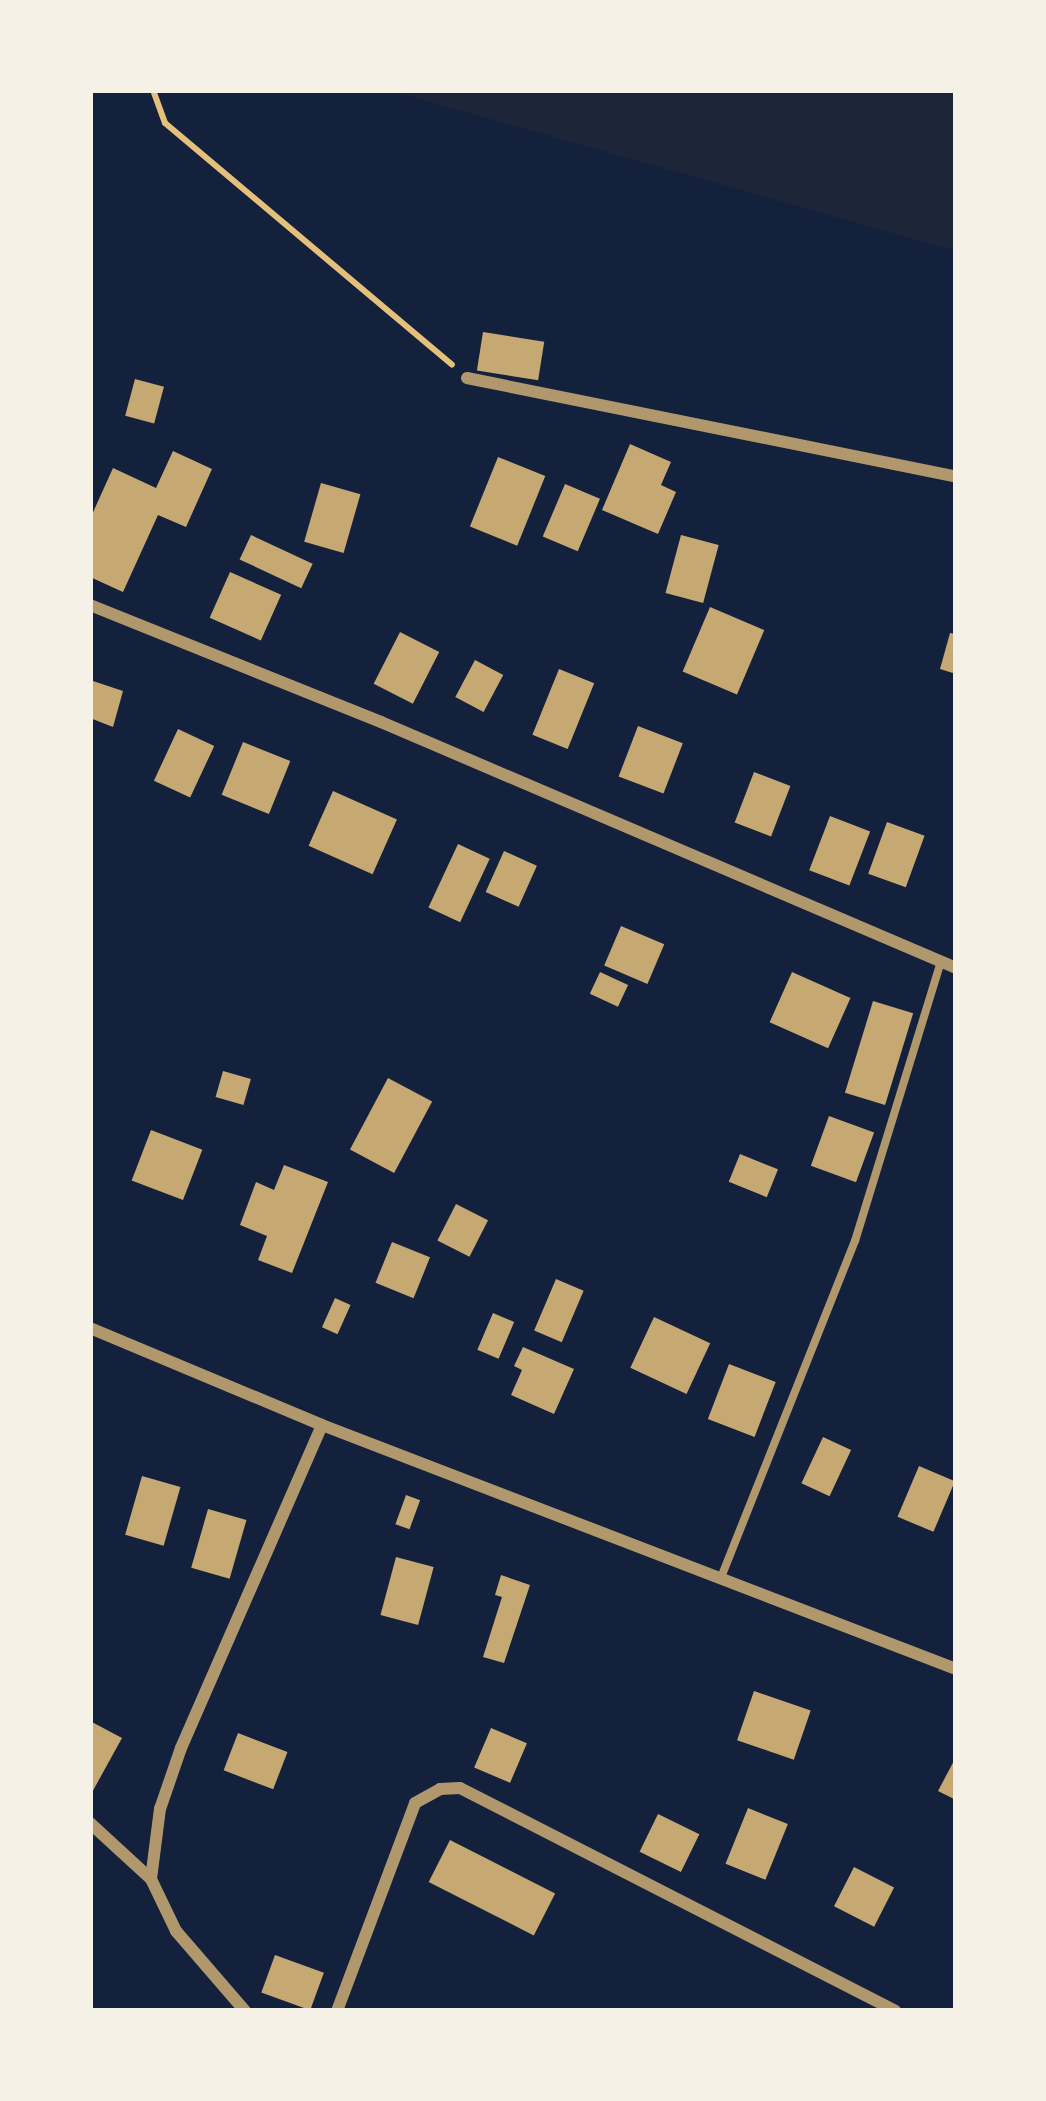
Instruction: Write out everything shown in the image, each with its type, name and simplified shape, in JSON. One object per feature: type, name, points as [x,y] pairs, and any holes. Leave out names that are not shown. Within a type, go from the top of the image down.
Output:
[{"type":"street","points":[[467,377],[956,477]]},
{"type":"street","points":[[90,605],[381,722],[956,968]]},
{"type":"street","points":[[90,1328],[322,1425],[956,1669]]},
{"type":"street","points":[[151,1880],[160,1809],[181,1748],[322,1425]]},
{"type":"street","points":[[337,2011],[415,1803],[440,1789],[460,1788],[895,2011]]},
{"type":"street","points":[[90,1823],[151,1880],[176,1931],[245,2011]]},
{"type":"lane","points":[[722,1576],[855,1241],[940,962]]},
{"type":"path","points":[[153,90],[165,123],[467,377]]},
{"type":"shaded area","points":[[388,90],[956,90],[956,251]]},
{"type":"building","points":[[483,332],[544,342],[538,380],[477,371]]},
{"type":"building","points":[[135,379],[164,387],[154,423],[125,416]]},
{"type":"building","points":[[630,444],[671,462],[661,485],[676,492],[658,534],[602,510]]},
{"type":"building","points":[[173,451],[212,469],[186,527],[158,515],[123,592],[90,577],[90,519],[113,468],[156,488]]},
{"type":"building","points":[[498,457],[545,476],[517,546],[470,527]]},
{"type":"building","points":[[321,483],[360,494],[344,553],[304,542]]},
{"type":"building","points":[[565,484],[600,499],[578,551],[543,536]]},
{"type":"building","points":[[251,535],[313,564],[301,588],[240,559]]},
{"type":"building","points":[[681,535],[719,545],[703,603],[665,593]]},
{"type":"building","points":[[230,572],[281,595],[261,640],[210,618]]},
{"type":"building","points":[[710,607],[764,630],[737,694],[683,671]]},
{"type":"building","points":[[400,632],[439,652],[413,704],[374,684]]},
{"type":"building","points":[[950,633],[956,634],[956,674],[940,669]]},
{"type":"building","points":[[475,660],[503,675],[484,712],[455,697]]},
{"type":"building","points":[[559,669],[594,683],[568,749],[532,735]]},
{"type":"building","points":[[90,680],[123,691],[113,727],[90,718]]},
{"type":"building","points":[[638,726],[683,743],[663,794],[619,776]]},
{"type":"building","points":[[178,729],[214,746],[190,798],[154,781]]},
{"type":"building","points":[[243,742],[290,761],[269,814],[222,795]]},
{"type":"building","points":[[754,772],[790,786],[771,836],[735,822]]},
{"type":"building","points":[[333,791],[397,819],[373,874],[309,846]]},
{"type":"building","points":[[830,816],[870,831],[849,886],[809,870]]},
{"type":"building","points":[[887,822],[925,836],[906,887],[868,874]]},
{"type":"building","points":[[458,844],[490,859],[460,922],[428,907]]},
{"type":"building","points":[[504,851],[537,866],[519,907],[486,892]]},
{"type":"building","points":[[621,926],[664,944],[647,984],[604,966]]},
{"type":"building","points":[[600,972],[628,985],[618,1007],[590,994]]},
{"type":"building","points":[[792,972],[850,998],[828,1048],[770,1022]]},
{"type":"building","points":[[873,1001],[913,1013],[885,1105],[845,1093]]},
{"type":"building","points":[[223,1071],[251,1079],[243,1105],[216,1097]]},
{"type":"building","points":[[388,1078],[432,1101],[394,1173],[350,1150]]},
{"type":"building","points":[[829,1116],[874,1132],[856,1182],[811,1166]]},
{"type":"building","points":[[151,1130],[202,1150],[183,1200],[132,1180]]},
{"type":"building","points":[[740,1154],[778,1169],[767,1197],[729,1182]]},
{"type":"building","points":[[284,1165],[328,1182],[292,1273],[258,1260],[267,1236],[240,1225],[256,1182],[274,1190]]},
{"type":"building","points":[[456,1204],[488,1220],[469,1257],[437,1241]]},
{"type":"building","points":[[392,1242],[430,1257],[414,1298],[376,1283]]},
{"type":"building","points":[[556,1279],[584,1291],[562,1342],[534,1331]]},
{"type":"building","points":[[335,1298],[351,1305],[338,1334],[322,1327]]},
{"type":"building","points":[[493,1313],[514,1322],[499,1359],[477,1350]]},
{"type":"building","points":[[654,1317],[710,1343],[687,1394],[630,1368]]},
{"type":"building","points":[[523,1347],[574,1369],[554,1414],[511,1395],[522,1370],[514,1366]]},
{"type":"building","points":[[729,1364],[776,1382],[755,1437],[708,1419]]},
{"type":"building","points":[[823,1437],[851,1450],[830,1496],[801,1483]]},
{"type":"building","points":[[919,1466],[955,1481],[933,1532],[898,1517]]},
{"type":"building","points":[[142,1476],[180,1487],[164,1546],[125,1535]]},
{"type":"building","points":[[406,1495],[420,1500],[409,1529],[395,1524]]},
{"type":"building","points":[[208,1509],[246,1520],[230,1579],[191,1568]]},
{"type":"building","points":[[396,1557],[434,1567],[418,1625],[380,1615]]},
{"type":"building","points":[[501,1575],[530,1585],[504,1663],[483,1657],[502,1597],[495,1595]]},
{"type":"building","points":[[754,1691],[811,1711],[794,1760],[737,1740]]},
{"type":"building","points":[[90,1721],[122,1738],[90,1796]]},
{"type":"building","points":[[491,1728],[527,1743],[510,1783],[474,1768]]},
{"type":"building","points":[[238,1733],[287,1752],[273,1789],[224,1770]]},
{"type":"building","points":[[956,1757],[956,1800],[938,1791]]},
{"type":"building","points":[[748,1808],[788,1824],[765,1880],[726,1864]]},
{"type":"building","points":[[658,1814],[699,1834],[681,1872],[640,1852]]},
{"type":"building","points":[[450,1840],[555,1894],[534,1935],[429,1882]]},
{"type":"building","points":[[854,1867],[894,1887],[874,1927],[834,1906]]},
{"type":"building","points":[[275,1955],[324,1973],[310,2010],[261,1993]]}]
